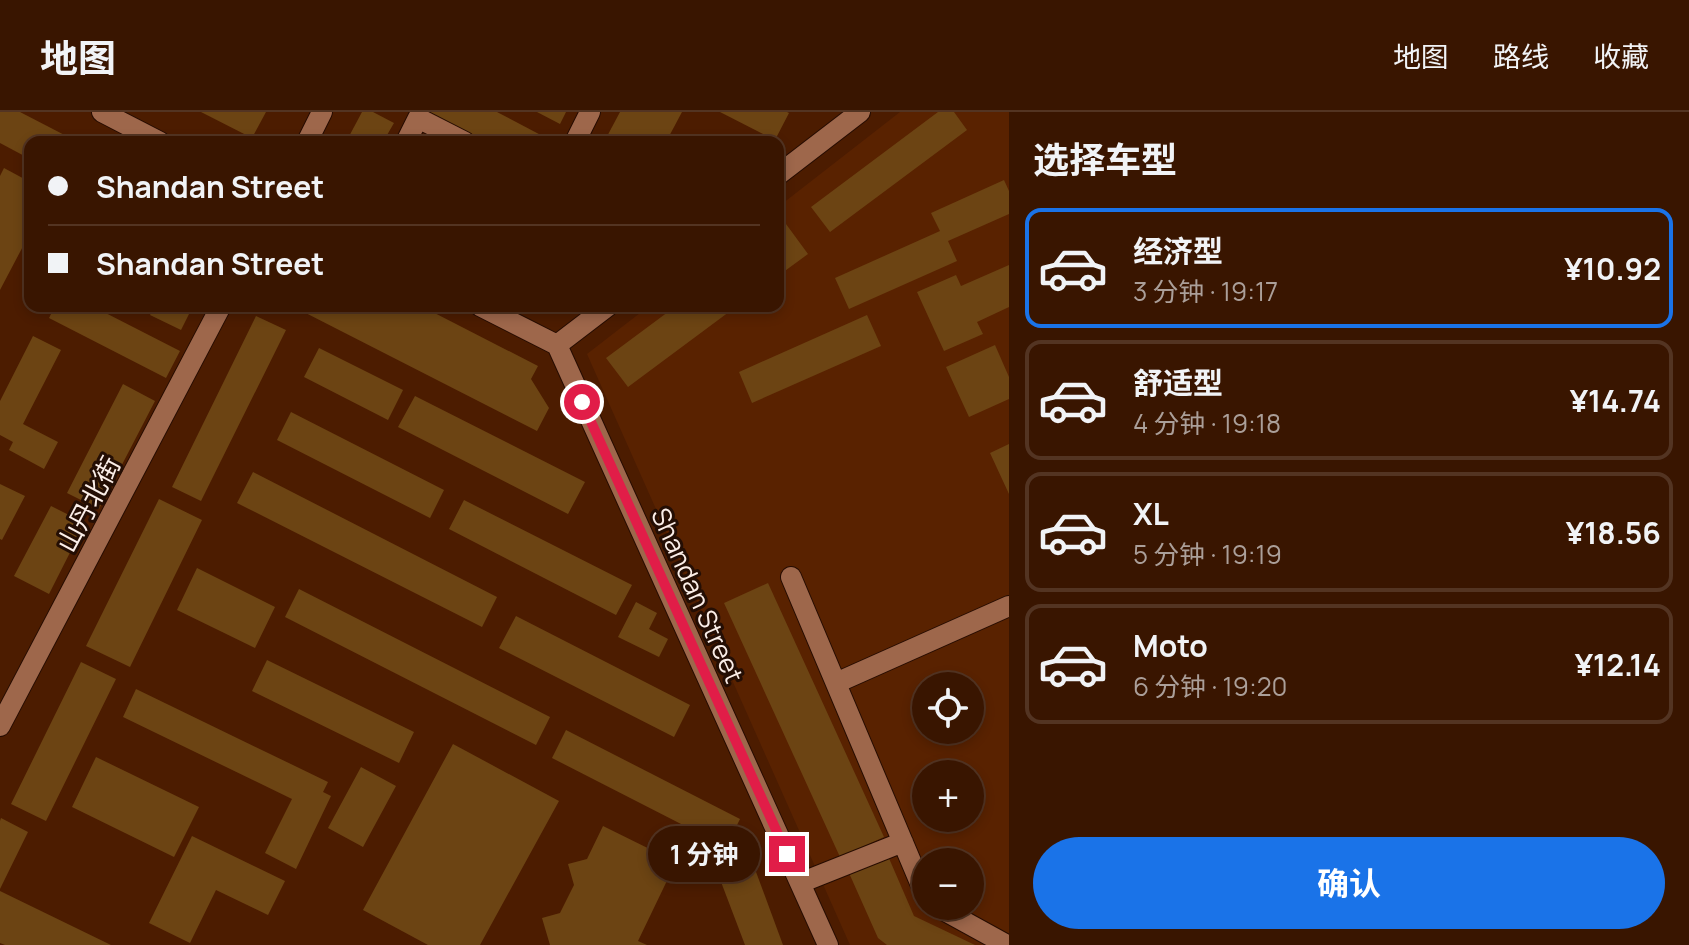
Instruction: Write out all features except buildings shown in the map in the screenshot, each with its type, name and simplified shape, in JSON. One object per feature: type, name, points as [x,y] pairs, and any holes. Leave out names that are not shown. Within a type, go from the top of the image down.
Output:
[{"type":"street","points":[[102,112],[148,136]]},
{"type":"street","points":[[310,136],[322,112]]},
{"type":"street","points":[[578,136],[590,112]]},
{"type":"street","points":[[784,170],[860,112]]},
{"type":"street","points":[[409,136],[418,118],[453,136]]},
{"type":"street","name":"山丹北街","points":[[0,726],[218,312]]},
{"type":"street","points":[[492,312],[557,345],[600,312]]},
{"type":"street","name":"Shandan Street","points":[[557,345],[828,945]]},
{"type":"street","points":[[791,577],[912,864]]},
{"type":"street","points":[[836,683],[1009,606]]},
{"type":"street","points":[[800,883],[903,842]]},
{"type":"street","points":[[961,920],[1007,945]]},
{"type":"shaded area","points":[[900,112],[1009,112],[1009,945],[850,945],[587,354],[641,312],[784,312],[784,202]]},
{"type":"route","points":[[582,402],[787,854]]}]
